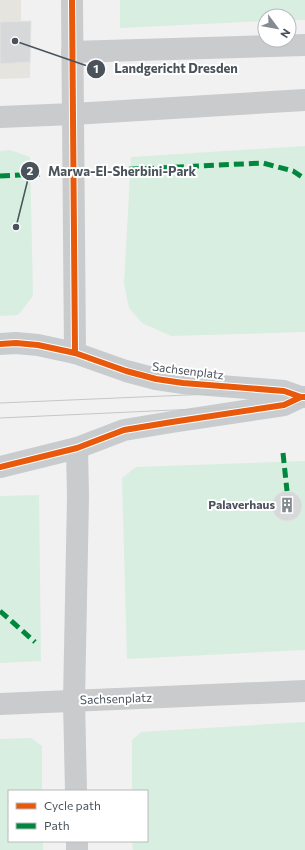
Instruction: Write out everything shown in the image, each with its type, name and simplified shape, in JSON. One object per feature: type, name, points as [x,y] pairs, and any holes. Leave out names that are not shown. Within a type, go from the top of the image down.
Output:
[{"type":"main road","name":"Sachsenplatz","points":[[0,344],[16,343],[38,345],[75,353],[126,371],[183,384],[284,391],[303,397]]},
{"type":"main road","name":"Sachsenplatz","points":[[77,448],[124,430],[284,405],[303,397]]},
{"type":"main road","points":[[0,467],[77,448]]},
{"type":"street","points":[[72,0],[75,353]]},
{"type":"street","points":[[72,52],[305,45]]},
{"type":"street","points":[[0,117],[305,100]]},
{"type":"street","name":"Sachsenplatz","points":[[77,448],[78,497],[74,701],[305,691]]},
{"type":"street","points":[[0,704],[74,701],[76,790]]},
{"type":"shaded area","points":[[0,0],[21,0],[21,21],[31,21],[30,78],[0,79]]},
{"type":"green space","points":[[120,0],[305,0],[305,20],[297,20],[297,8],[257,8],[257,21],[120,28]]},
{"type":"green space","points":[[305,146],[305,332],[171,336],[142,323],[129,308],[124,284],[131,157]]},
{"type":"green space","points":[[10,150],[30,157],[33,296],[18,315],[0,316],[0,151]]},
{"type":"green space","points":[[305,461],[305,650],[127,659],[122,478],[136,467]]},
{"type":"green space","points":[[39,495],[41,661],[0,663],[0,496]]},
{"type":"green space","points":[[305,722],[305,850],[133,850],[132,842],[148,842],[148,790],[132,790],[132,740],[141,732]]},
{"type":"green space","points":[[31,738],[42,746],[42,790],[8,790],[8,842],[43,842],[43,850],[0,850],[0,739]]},
{"type":"building","points":[[31,21],[30,62],[0,64],[0,22]]},
{"type":"building","name":"Palaverhaus","points":[[287,491],[298,495],[302,506],[298,517],[287,521],[276,517],[272,506],[276,495]]},
{"type":"tram line","points":[[0,403],[305,390]]},
{"type":"tram line","points":[[0,418],[305,404]]},
{"type":"marked path","points":[[114,170],[263,163],[293,171],[305,179]]},
{"type":"marked path","points":[[0,176],[41,174]]},
{"type":"marked path","points":[[283,453],[287,491]]},
{"type":"marked path","points":[[0,611],[35,642]]},
{"type":"cycle path","points":[[72,0],[75,353]]},
{"type":"cycle path","points":[[0,344],[16,343],[38,345],[75,353],[126,371],[156,379],[183,383],[284,391],[301,397]]},
{"type":"cycle path","points":[[0,467],[77,448],[124,430],[284,405],[301,397],[305,397]]},
{"type":"place","name":"Landgericht Dresden","points":[[15,41]]},
{"type":"place","name":"Marwa-El-Sherbini-Park","points":[[16,227]]},
{"type":"place","name":"Palaverhaus","points":[[287,505]]}]
